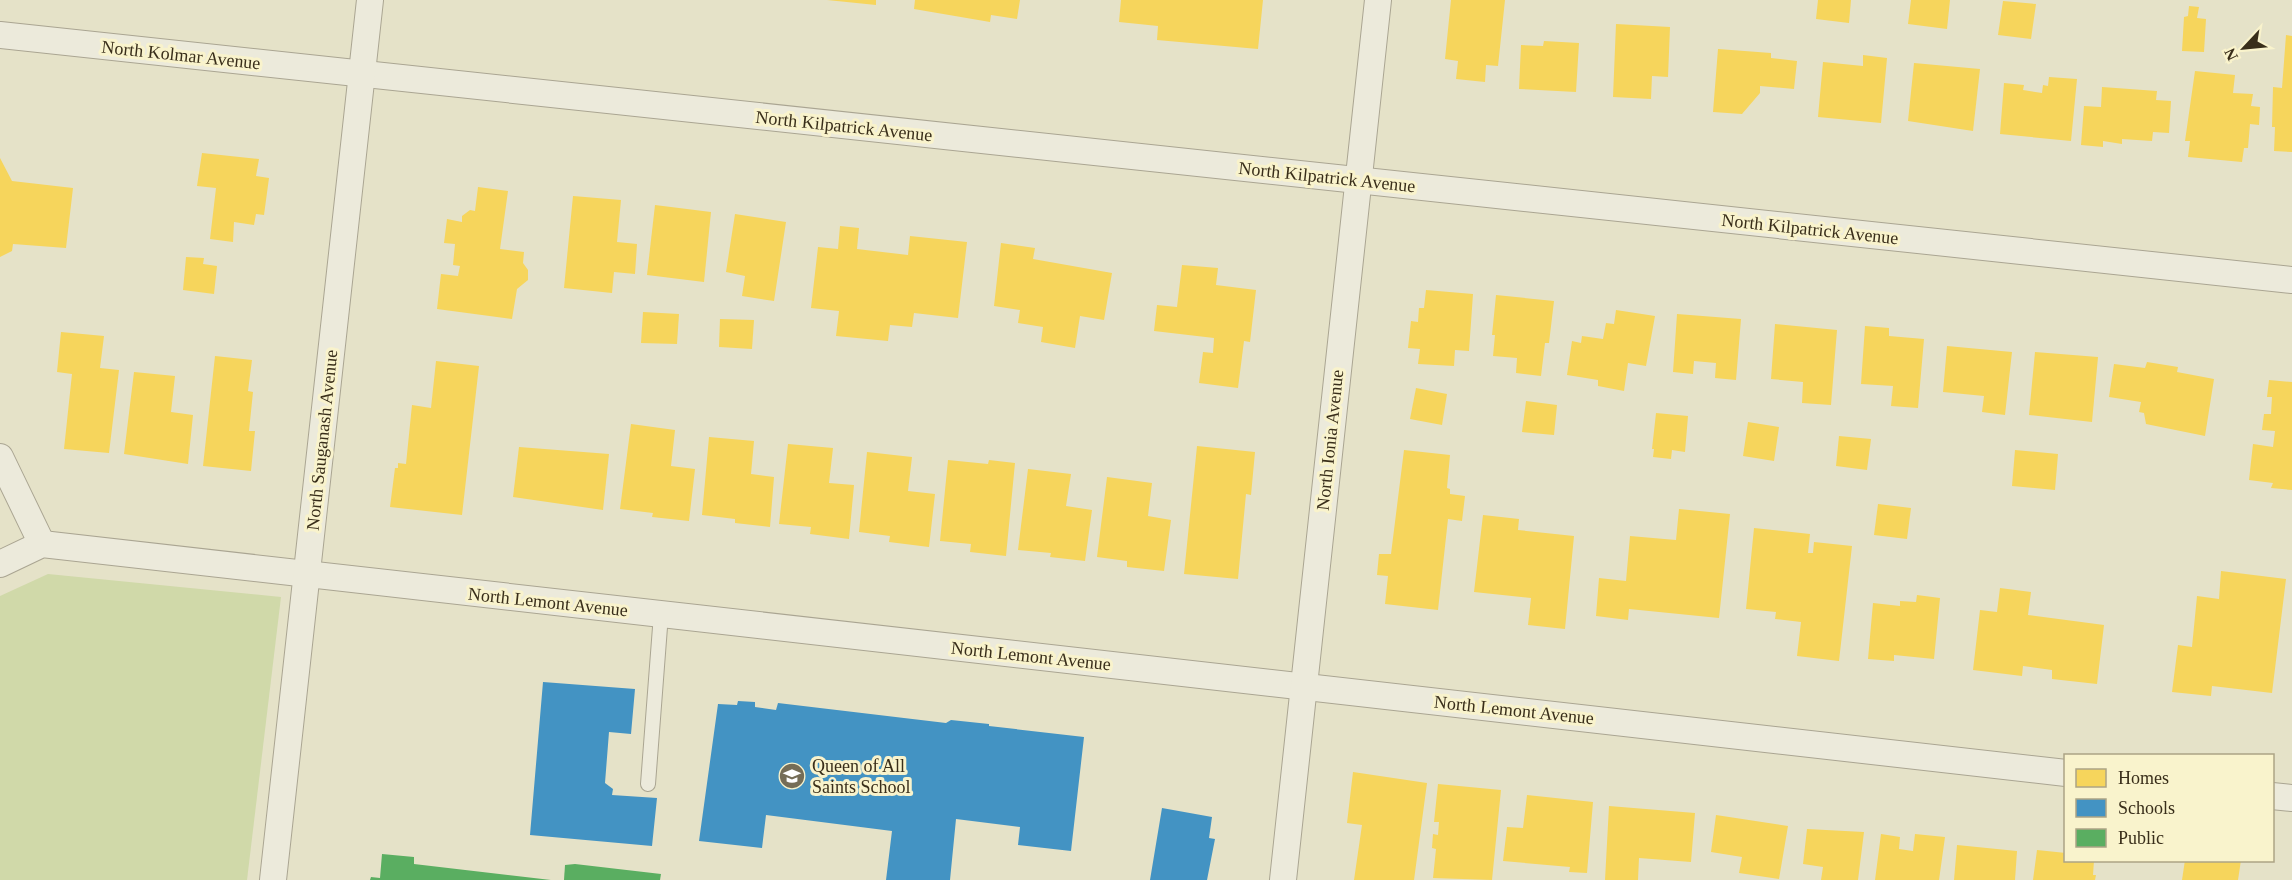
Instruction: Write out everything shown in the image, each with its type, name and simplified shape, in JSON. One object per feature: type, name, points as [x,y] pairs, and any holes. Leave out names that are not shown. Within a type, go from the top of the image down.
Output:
[{"type":"street","name":"North Sauganash Avenue","points":[[273,880],[370,0]]},
{"type":"street","name":"North Ionia Avenue","points":[[1283,880],[1378,0]]},
{"type":"street","name":"North Kolmar Avenue","points":[[0,35],[362,75]]},
{"type":"street","name":"North Kilpatrick Avenue","points":[[362,75],[2292,280]]},
{"type":"street","points":[[0,457],[42,544],[0,564]]},
{"type":"street","name":"North Lemont Avenue","points":[[42,544],[2064,773]]},
{"type":"street","points":[[2274,796],[2292,798]]},
{"type":"lane","points":[[648,784],[661,614]]},
{"type":"green space","points":[[48,574],[281,597],[247,880],[0,880],[0,596]]},
{"type":"building: Homes","points":[[827,0],[876,0],[876,5]]},
{"type":"building: Homes","points":[[915,0],[1020,0],[1017,19],[991,15],[990,22],[914,9]]},
{"type":"building: Homes","points":[[1121,0],[1263,0],[1258,49],[1157,40],[1158,26],[1119,22]]},
{"type":"building: Homes","points":[[1451,0],[1505,0],[1498,66],[1486,65],[1485,82],[1456,79],[1458,61],[1445,59]]},
{"type":"building: Homes","points":[[1818,0],[1851,0],[1849,23],[1816,19]]},
{"type":"building: Homes","points":[[1911,0],[1950,0],[1947,29],[1908,24]]},
{"type":"building: Homes","points":[[2003,1],[2036,4],[2031,39],[1998,35]]},
{"type":"building: Homes","points":[[2189,6],[2199,7],[2197,18],[2206,19],[2204,52],[2182,51],[2184,17],[2188,16]]},
{"type":"building: Homes","points":[[1616,24],[1670,27],[1668,77],[1652,76],[1651,99],[1613,97]]},
{"type":"building: Homes","points":[[2286,35],[2292,36],[2292,152],[2274,151],[2275,127],[2272,127],[2273,87],[2282,88]]},
{"type":"building: Homes","points":[[1544,41],[1579,43],[1576,92],[1519,89],[1521,45],[1543,46]]},
{"type":"building: Homes","points":[[1718,49],[1771,53],[1771,58],[1797,61],[1794,89],[1760,86],[1760,93],[1742,114],[1713,112]]},
{"type":"building: Homes","points":[[1863,55],[1887,58],[1881,123],[1818,117],[1823,62],[1863,66]]},
{"type":"building: Homes","points":[[1914,63],[1980,69],[1973,131],[1908,121]]},
{"type":"building: Homes","points":[[2195,71],[2235,75],[2233,93],[2253,94],[2251,106],[2260,107],[2259,125],[2250,124],[2248,148],[2244,148],[2242,162],[2188,157],[2190,141],[2185,141]]},
{"type":"building: Homes","points":[[2049,77],[2077,79],[2071,141],[2000,134],[2004,83],[2024,85],[2023,90],[2042,93],[2043,85],[2048,86]]},
{"type":"building: Homes","points":[[2102,87],[2157,91],[2156,100],[2171,101],[2169,133],[2153,132],[2152,141],[2122,139],[2122,144],[2103,141],[2103,147],[2081,145],[2084,106],[2101,107]]},
{"type":"building: Homes","points":[[202,153],[259,159],[256,176],[269,178],[264,215],[256,214],[254,225],[234,222],[233,242],[210,239],[216,188],[197,186]]},
{"type":"building: Homes","points":[[0,158],[12,181],[73,188],[66,248],[13,244],[12,251],[0,257]]},
{"type":"building: Homes","points":[[478,187],[508,191],[500,249],[524,252],[523,263],[528,270],[528,280],[517,289],[512,319],[437,309],[441,274],[458,276],[460,266],[453,265],[455,244],[444,243],[447,219],[462,222],[462,216],[470,210],[475,211]]},
{"type":"building: Homes","points":[[573,196],[621,200],[617,242],[637,244],[635,274],[614,272],[612,293],[564,288]]},
{"type":"building: Homes","points":[[655,205],[711,212],[704,282],[647,275]]},
{"type":"building: Homes","points":[[735,214],[786,222],[774,301],[742,296],[745,276],[726,272]]},
{"type":"building: Homes","points":[[840,226],[859,228],[857,249],[908,255],[910,236],[967,242],[958,318],[914,313],[912,327],[890,325],[888,341],[836,336],[839,311],[811,308],[818,247],[838,249]]},
{"type":"building: Homes","points":[[1001,243],[1035,248],[1033,259],[1112,273],[1104,320],[1080,316],[1075,348],[1041,342],[1043,327],[1018,323],[1020,310],[994,306]]},
{"type":"building: Homes","points":[[186,257],[204,258],[203,264],[217,266],[214,294],[183,290]]},
{"type":"building: Homes","points":[[1182,265],[1218,268],[1216,285],[1256,290],[1250,342],[1244,341],[1238,388],[1199,383],[1203,352],[1213,353],[1214,338],[1154,331],[1157,305],[1177,307]]},
{"type":"building: Homes","points":[[1426,290],[1473,294],[1469,351],[1455,350],[1454,366],[1418,364],[1420,349],[1408,348],[1411,321],[1418,322],[1419,308],[1424,308]]},
{"type":"building: Homes","points":[[1496,295],[1554,301],[1549,343],[1545,343],[1541,376],[1516,373],[1517,358],[1493,356],[1495,335],[1492,335]]},
{"type":"building: Homes","points":[[1616,310],[1655,316],[1646,366],[1628,363],[1624,391],[1598,386],[1598,380],[1567,375],[1572,341],[1581,343],[1582,336],[1603,339],[1606,323],[1614,324]]},
{"type":"building: Homes","points":[[643,312],[679,314],[677,344],[641,343]]},
{"type":"building: Homes","points":[[1677,314],[1741,319],[1736,380],[1715,378],[1716,363],[1694,361],[1693,374],[1673,372]]},
{"type":"building: Homes","points":[[720,319],[754,320],[752,349],[719,347]]},
{"type":"building: Homes","points":[[1775,324],[1837,330],[1831,405],[1802,403],[1803,382],[1771,379]]},
{"type":"building: Homes","points":[[1865,326],[1889,328],[1889,336],[1924,339],[1918,408],[1891,406],[1893,386],[1861,384]]},
{"type":"building: Homes","points":[[61,332],[104,336],[100,368],[119,370],[109,453],[64,449],[72,374],[57,372]]},
{"type":"building: Homes","points":[[1947,346],[2012,352],[2005,415],[1982,412],[1984,396],[1943,392]]},
{"type":"building: Homes","points":[[2035,352],[2098,357],[2092,422],[2029,415]]},
{"type":"building: Homes","points":[[215,356],[252,360],[248,391],[253,392],[249,431],[255,431],[251,471],[203,466]]},
{"type":"building: Homes","points":[[436,361],[479,366],[462,515],[390,507],[395,468],[398,468],[398,463],[406,464],[412,405],[431,408]]},
{"type":"building: Homes","points":[[2147,362],[2178,367],[2177,372],[2214,379],[2205,436],[2146,424],[2144,413],[2139,412],[2141,402],[2109,397],[2114,364],[2145,368]]},
{"type":"building: Homes","points":[[134,372],[175,376],[171,412],[193,415],[188,464],[124,454]]},
{"type":"building: Homes","points":[[2269,380],[2292,382],[2292,490],[2271,488],[2273,483],[2249,480],[2253,444],[2273,447],[2275,431],[2262,430],[2264,414],[2271,414],[2272,397],[2267,397]]},
{"type":"building: Homes","points":[[1416,388],[1447,394],[1442,425],[1410,419]]},
{"type":"building: Homes","points":[[1526,401],[1557,405],[1554,435],[1522,432]]},
{"type":"building: Homes","points":[[1656,413],[1688,416],[1685,452],[1672,450],[1671,459],[1653,457]]},
{"type":"building: Homes","points":[[1748,422],[1779,427],[1774,461],[1743,456]]},
{"type":"building: Homes","points":[[631,424],[675,430],[671,466],[695,469],[689,521],[652,517],[653,513],[620,509]]},
{"type":"building: Homes","points":[[1839,436],[1871,439],[1867,470],[1836,466]]},
{"type":"building: Homes","points":[[709,437],[754,441],[751,474],[774,477],[770,527],[735,523],[735,519],[702,515]]},
{"type":"building: Homes","points":[[788,444],[833,448],[829,483],[854,485],[849,539],[810,534],[811,527],[779,524]]},
{"type":"building: Homes","points":[[1197,446],[1255,452],[1251,495],[1246,494],[1238,579],[1184,574]]},
{"type":"building: Homes","points":[[519,447],[609,454],[603,510],[513,497]]},
{"type":"building: Homes","points":[[1404,450],[1450,455],[1447,488],[1450,489],[1450,494],[1465,496],[1462,521],[1448,519],[1438,610],[1385,604],[1388,576],[1377,575],[1379,554],[1391,554]]},
{"type":"building: Homes","points":[[2015,450],[2058,454],[2055,490],[2012,486]]},
{"type":"building: Homes","points":[[867,452],[912,457],[908,491],[935,494],[929,547],[889,542],[890,536],[859,532]]},
{"type":"building: Homes","points":[[948,460],[988,464],[989,460],[1015,463],[1006,556],[970,552],[971,544],[940,541]]},
{"type":"building: Homes","points":[[1028,469],[1071,474],[1066,506],[1092,510],[1085,561],[1050,557],[1051,553],[1018,550]]},
{"type":"building: Homes","points":[[1107,477],[1152,483],[1148,516],[1171,520],[1164,571],[1127,567],[1127,561],[1097,557]]},
{"type":"building: Homes","points":[[1878,504],[1911,508],[1907,539],[1874,535]]},
{"type":"building: Homes","points":[[1679,509],[1730,514],[1719,618],[1629,609],[1628,620],[1596,616],[1599,578],[1626,581],[1630,536],[1676,540]]},
{"type":"building: Homes","points":[[1483,515],[1519,519],[1518,530],[1574,536],[1565,629],[1528,625],[1531,598],[1474,592]]},
{"type":"building: Homes","points":[[1754,528],[1810,534],[1808,553],[1813,553],[1814,542],[1852,546],[1839,661],[1797,656],[1801,622],[1775,619],[1776,612],[1746,609]]},
{"type":"building: Homes","points":[[2221,571],[2286,579],[2272,693],[2212,686],[2211,696],[2172,692],[2178,645],[2192,647],[2197,596],[2219,599]]},
{"type":"building: Homes","points":[[2000,588],[2031,592],[2028,615],[2104,625],[2097,684],[2052,679],[2052,670],[2023,666],[2022,676],[1973,670],[1980,610],[1997,612]]},
{"type":"building: Homes","points":[[1917,595],[1940,598],[1934,659],[1894,655],[1894,661],[1868,659],[1873,603],[1900,606],[1900,601],[1916,602]]},
{"type":"building: Homes","points":[[1353,772],[1427,783],[1414,880],[1354,880],[1362,825],[1347,823]]},
{"type":"building: Homes","points":[[1438,784],[1501,790],[1492,880],[1433,878],[1436,849],[1432,848],[1433,834],[1438,835],[1439,822],[1434,822]]},
{"type":"building: Homes","points":[[1527,795],[1593,802],[1587,873],[1569,872],[1570,867],[1503,861],[1507,827],[1523,828]]},
{"type":"building: Homes","points":[[1609,806],[1695,813],[1691,862],[1639,858],[1638,880],[1605,880]]},
{"type":"building: Homes","points":[[1716,815],[1788,826],[1779,879],[1739,873],[1742,857],[1711,852]]},
{"type":"building: Homes","points":[[1807,829],[1864,832],[1858,880],[1821,880],[1823,867],[1803,864]]},
{"type":"building: Homes","points":[[1881,834],[1900,837],[1899,849],[1913,851],[1915,834],[1945,837],[1939,880],[1875,880]]},
{"type":"building: Homes","points":[[1957,845],[2017,851],[2015,880],[1954,880]]},
{"type":"building: Homes","points":[[2037,850],[2064,853],[2064,862],[2094,862],[2095,880],[2033,880]]},
{"type":"building: Homes","points":[[2185,862],[2241,862],[2238,880],[2182,880]]},
{"type":"building: Schools","points":[[543,682],[635,689],[631,734],[609,732],[605,783],[613,789],[612,795],[657,798],[652,846],[530,835]]},
{"type":"building: Schools","name":"Queen of All Saints School","points":[[738,701],[755,702],[755,707],[776,710],[778,703],[946,723],[951,720],[989,724],[989,726],[1084,737],[1071,851],[1018,845],[1020,827],[956,819],[950,880],[886,880],[892,831],[766,815],[762,848],[699,841],[718,704],[737,705]]},
{"type":"building: Schools","points":[[1162,808],[1212,817],[1209,838],[1215,839],[1207,880],[1150,880]]},
{"type":"building: Public","points":[[382,854],[414,857],[414,864],[551,880],[370,880],[371,877],[380,878]]},
{"type":"building: Public","points":[[575,864],[661,874],[660,880],[564,880],[565,865]]},
{"type":"place","name":"Queen of All Saints School","points":[[792,776]]}]
